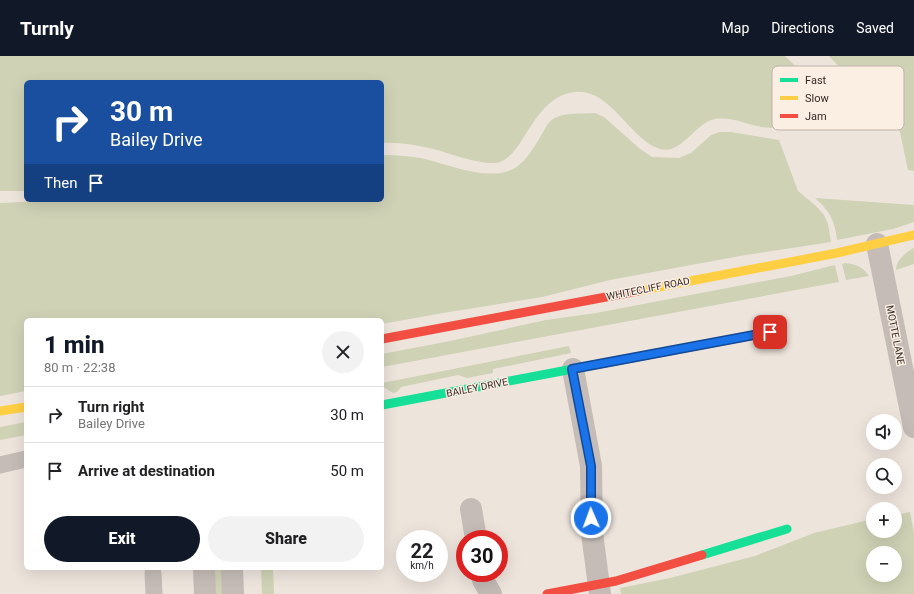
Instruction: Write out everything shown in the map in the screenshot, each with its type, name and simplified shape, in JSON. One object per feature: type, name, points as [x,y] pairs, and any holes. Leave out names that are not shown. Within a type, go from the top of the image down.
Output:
[{"type":"street","name":"WHITECLIFF ROAD","points":[[384,339],[837,253],[914,235]]},
{"type":"street","name":"MOTTE LANE","points":[[877,244],[914,427]]},
{"type":"street","name":"BAILEY DRIVE","points":[[384,404],[770,332]]},
{"type":"street","points":[[572,369],[590,461],[592,533],[599,589]]},
{"type":"street","points":[[0,411],[24,406]]},
{"type":"street","points":[[471,509],[474,530]]},
{"type":"street","points":[[547,594],[599,589],[616,581],[786,529]]},
{"type":"street","points":[[204,570],[205,594]]},
{"type":"street","points":[[232,570],[233,594]]},
{"type":"street","points":[[484,582],[491,594]]},
{"type":"lane","points":[[0,466],[24,460]]},
{"type":"lane","points":[[153,573],[154,594]]},
{"type":"green space","points":[[0,56],[785,56],[795,66],[772,66],[772,128],[756,126],[729,119],[711,120],[678,146],[664,150],[645,141],[608,104],[598,97],[587,93],[575,92],[565,94],[549,104],[536,119],[512,154],[503,161],[493,163],[485,163],[467,159],[414,145],[384,143],[384,80],[24,80],[24,191],[0,191]]},
{"type":"green space","points":[[829,56],[914,56],[914,171],[908,170],[900,132],[898,130],[904,130],[904,66],[838,66]]},
{"type":"green space","points":[[595,113],[604,117],[640,149],[652,157],[679,158],[691,153],[711,135],[720,132],[731,132],[779,140],[798,191],[824,215],[828,224],[831,242],[740,256],[610,280],[542,297],[384,324],[384,318],[24,318],[24,391],[0,396],[0,203],[384,202],[384,155],[421,158],[478,173],[501,173],[511,170],[521,164],[533,149],[551,120],[568,114]]},
{"type":"green space","points":[[815,198],[914,205],[914,222],[893,229],[837,240],[835,227],[831,217]]},
{"type":"green space","points":[[914,248],[914,264],[896,270],[896,266],[900,260],[905,254]]},
{"type":"green space","points":[[845,263],[859,266],[869,276],[846,280],[842,264]]},
{"type":"green space","points":[[835,265],[839,282],[384,367],[384,354],[546,320],[596,313],[791,276]]},
{"type":"green space","points":[[569,346],[571,353],[493,369],[493,373],[467,378],[458,375],[401,387],[397,392],[393,393],[384,387],[384,383]]},
{"type":"green space","points":[[24,422],[24,435],[0,440],[0,427]]},
{"type":"green space","points":[[910,512],[914,533],[914,594],[621,594],[620,588],[670,578],[755,556],[814,533],[866,521],[866,538],[902,538],[902,514]]},
{"type":"green space","points":[[212,570],[225,570],[226,594],[213,594]]},
{"type":"green space","points":[[261,570],[273,570],[274,594],[262,594]]},
{"type":"traffic: fast","points":[[384,405],[594,365]]},
{"type":"traffic: fast","points":[[702,555],[787,529]]},
{"type":"traffic: slow","points":[[638,291],[837,253],[914,235]]},
{"type":"traffic: slow","points":[[0,411],[24,407]]},
{"type":"traffic: jam","points":[[384,339],[638,291]]},
{"type":"traffic: jam","points":[[594,365],[770,332]]},
{"type":"traffic: jam","points":[[547,594],[616,581],[702,555]]},
{"type":"route","points":[[591,518],[590,457],[572,369],[770,332]]}]
